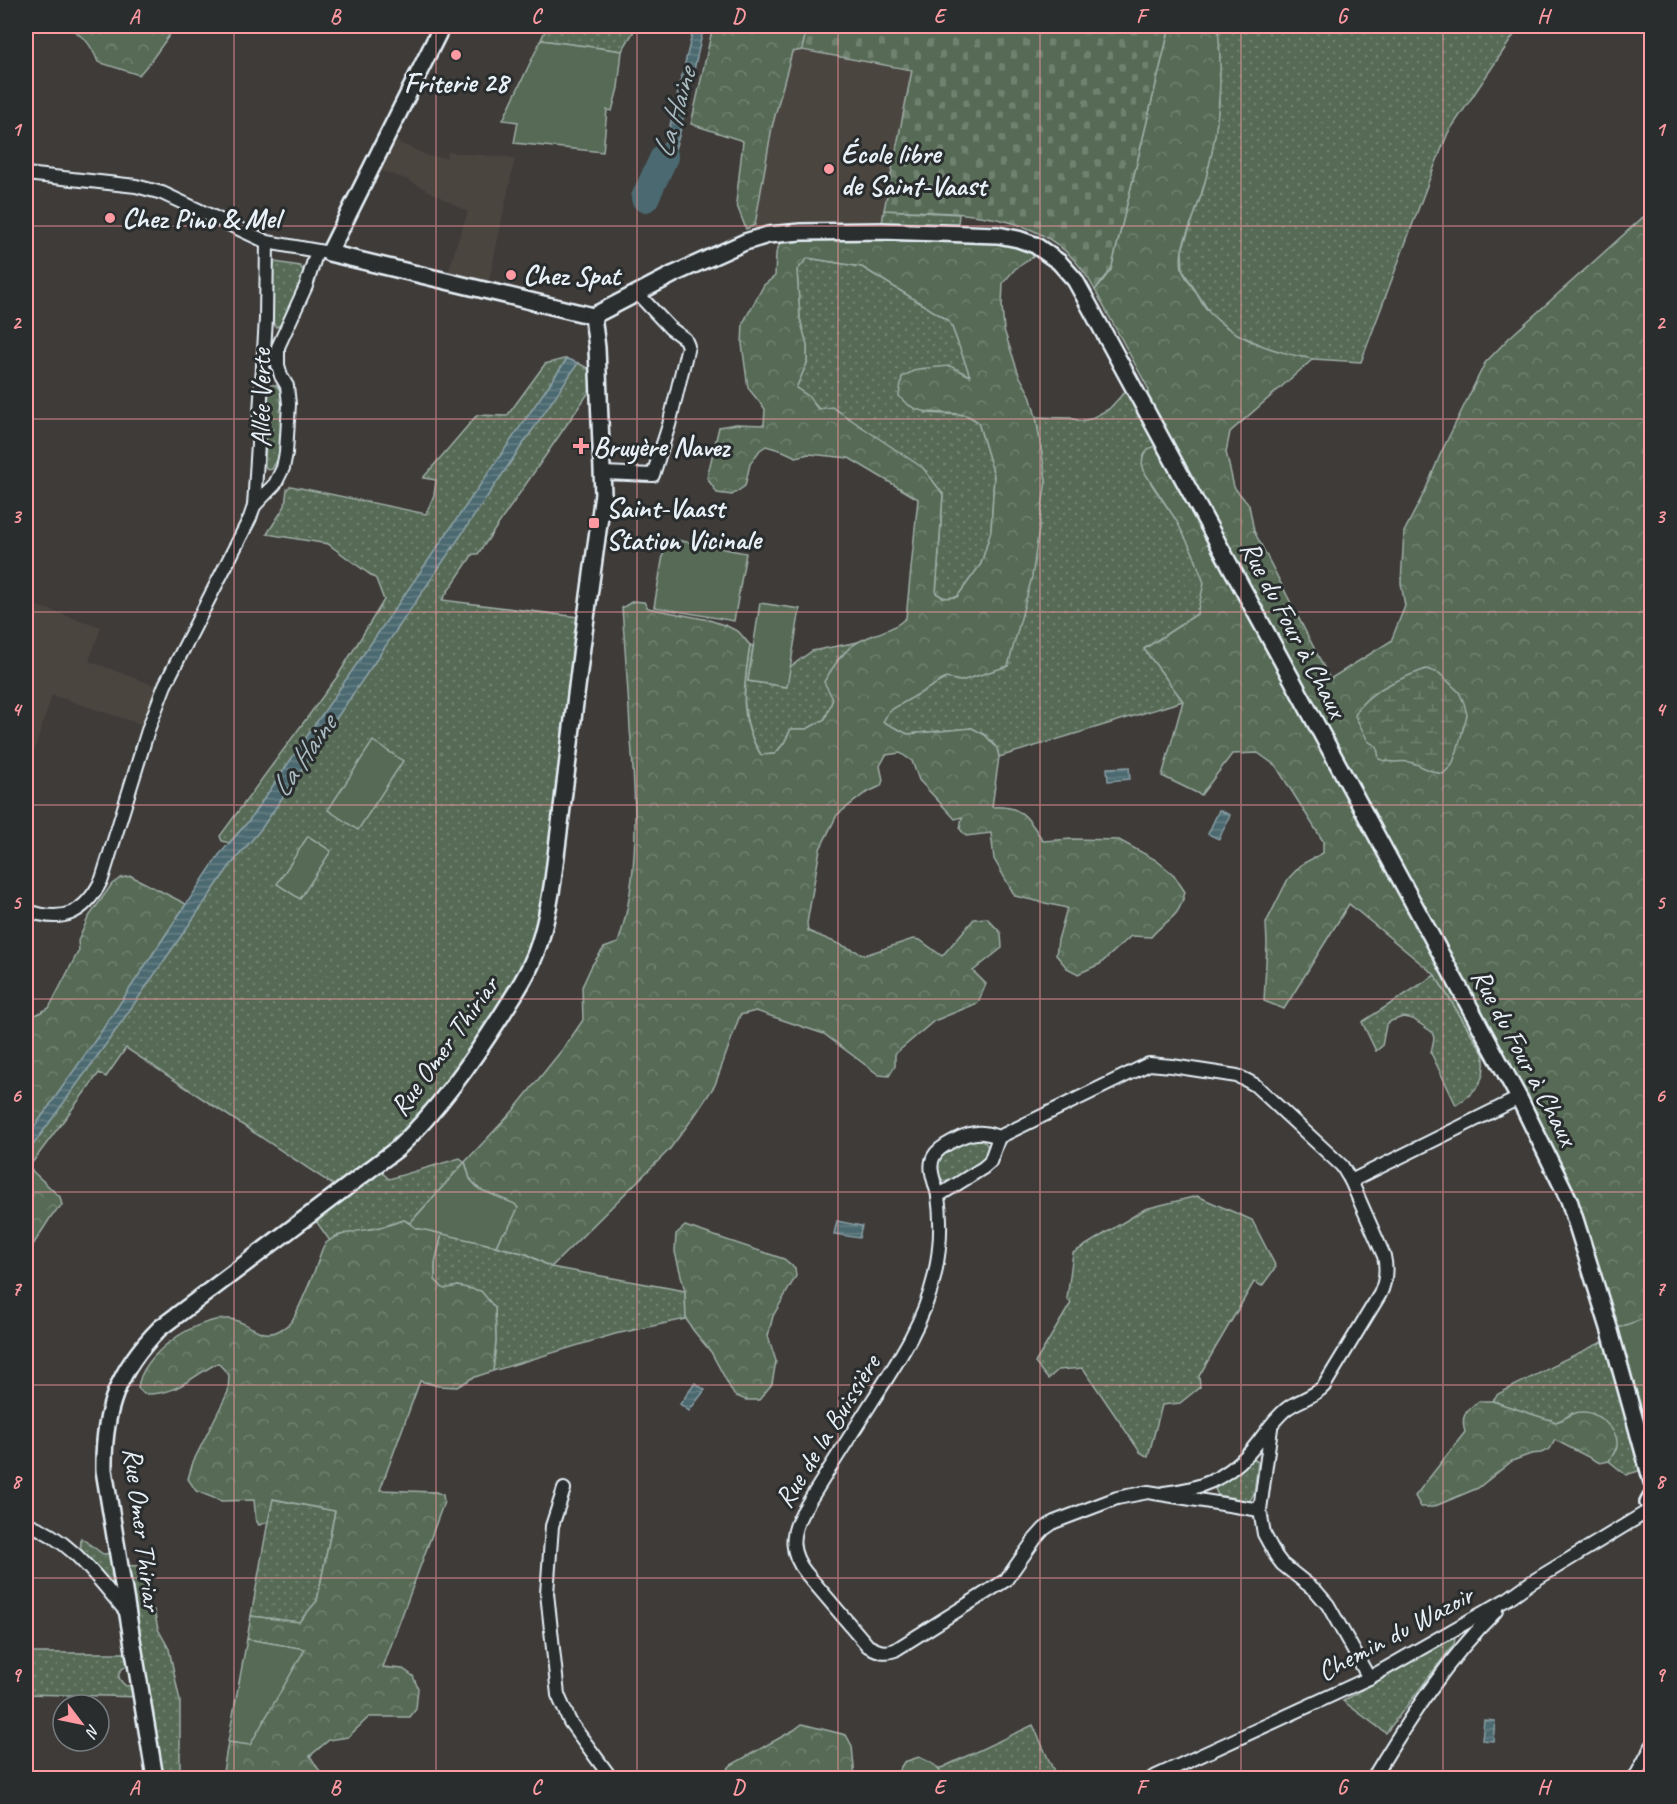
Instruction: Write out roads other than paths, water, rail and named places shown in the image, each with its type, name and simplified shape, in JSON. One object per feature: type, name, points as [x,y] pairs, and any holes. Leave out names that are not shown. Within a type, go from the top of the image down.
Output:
[{"type":"street","points":[[323,252],[442,26]]},
{"type":"street","points":[[26,174],[136,186],[162,193],[267,242],[323,252],[593,316]]},
{"type":"street","name":"Rue du Four à Chaux","points":[[593,316],[674,273],[745,242],[784,233],[881,231],[998,235],[1035,245],[1059,262],[1075,280],[1085,298],[1519,1098],[1569,1200],[1610,1331],[1652,1482]]},
{"type":"street","name":"Allée Verte","points":[[26,910],[49,916],[63,916],[88,902],[96,891],[102,879],[153,714],[165,685],[250,518],[254,506],[266,319],[267,242]]},
{"type":"street","name":"Allée Verte","points":[[254,506],[275,484],[283,468],[286,453],[290,404],[287,386],[278,365],[278,347],[323,252]]},
{"type":"street","points":[[603,473],[653,475],[669,425],[688,346],[685,339],[667,326],[637,293]]},
{"type":"street","name":"Rue Omer Thiriar","points":[[155,1779],[106,1485],[104,1454],[111,1406],[127,1367],[160,1328],[397,1149],[418,1129],[483,1044],[533,960],[548,910],[554,880],[582,647],[601,515],[603,473],[597,348],[593,316]]},
{"type":"street","name":"Rue de la Buissière","points":[[1164,1493],[1190,1490],[1213,1481],[1234,1467],[1249,1453],[1284,1411],[1317,1394],[1380,1294],[1384,1284],[1386,1266],[1384,1256],[1351,1181],[1342,1166],[1255,1085],[1237,1076],[1149,1064],[999,1137],[979,1132],[972,1133],[938,1150],[931,1164],[938,1196],[939,1244],[927,1302],[908,1344],[795,1526],[794,1551],[800,1565],[868,1646],[887,1653],[997,1587],[1013,1572],[1044,1529],[1054,1522],[1117,1498],[1148,1492],[1260,1510]]},
{"type":"street","points":[[1351,1181],[1519,1098]]},
{"type":"street","points":[[938,1196],[990,1162],[999,1137]]},
{"type":"street","points":[[1271,1426],[1260,1510],[1264,1534],[1282,1564],[1323,1598],[1369,1678]]},
{"type":"street","points":[[564,1489],[552,1526],[547,1593],[558,1695],[570,1722],[611,1779]]},
{"type":"street","name":"Chemin du Wazoir","points":[[1152,1779],[1369,1678],[1509,1598],[1651,1506]]},
{"type":"street","points":[[26,1523],[42,1528],[69,1547],[128,1615]]},
{"type":"street","points":[[1372,1779],[1417,1708],[1438,1680],[1472,1636],[1509,1598]]},
{"type":"street","points":[[1635,1779],[1652,1746]]},
{"type":"water","points":[[694,26],[704,26],[679,136],[653,193],[644,189],[667,138]]},
{"type":"water","points":[[567,359],[578,363],[261,829],[229,867],[26,1155],[26,1139],[99,1035],[219,855],[248,822]]},
{"type":"water","points":[[1129,767],[1130,779],[1108,781],[1107,768]]},
{"type":"water","points":[[1219,810],[1230,815],[1219,839],[1208,834]]},
{"type":"water","points":[[837,1221],[862,1226],[859,1238],[834,1234]]},
{"type":"water","points":[[695,1383],[705,1390],[689,1411],[680,1404]]},
{"type":"water","points":[[1484,1720],[1495,1721],[1493,1741],[1482,1740]]},
{"type":"waterway","name":"La Haine","points":[[645,198],[664,157]]},
{"type":"place","name":"Friterie 28","points":[[456,55]]},
{"type":"place","name":"École libre de Saint-Vaast","points":[[829,169]]},
{"type":"place","name":"Chez Pino & Mel","points":[[110,218]]},
{"type":"place","name":"Chez Spat","points":[[511,275]]},
{"type":"place","name":"Bruyère Navez","points":[[581,446]]},
{"type":"place","name":"Saint-Vaast Station Vicinale","points":[[594,523]]}]
